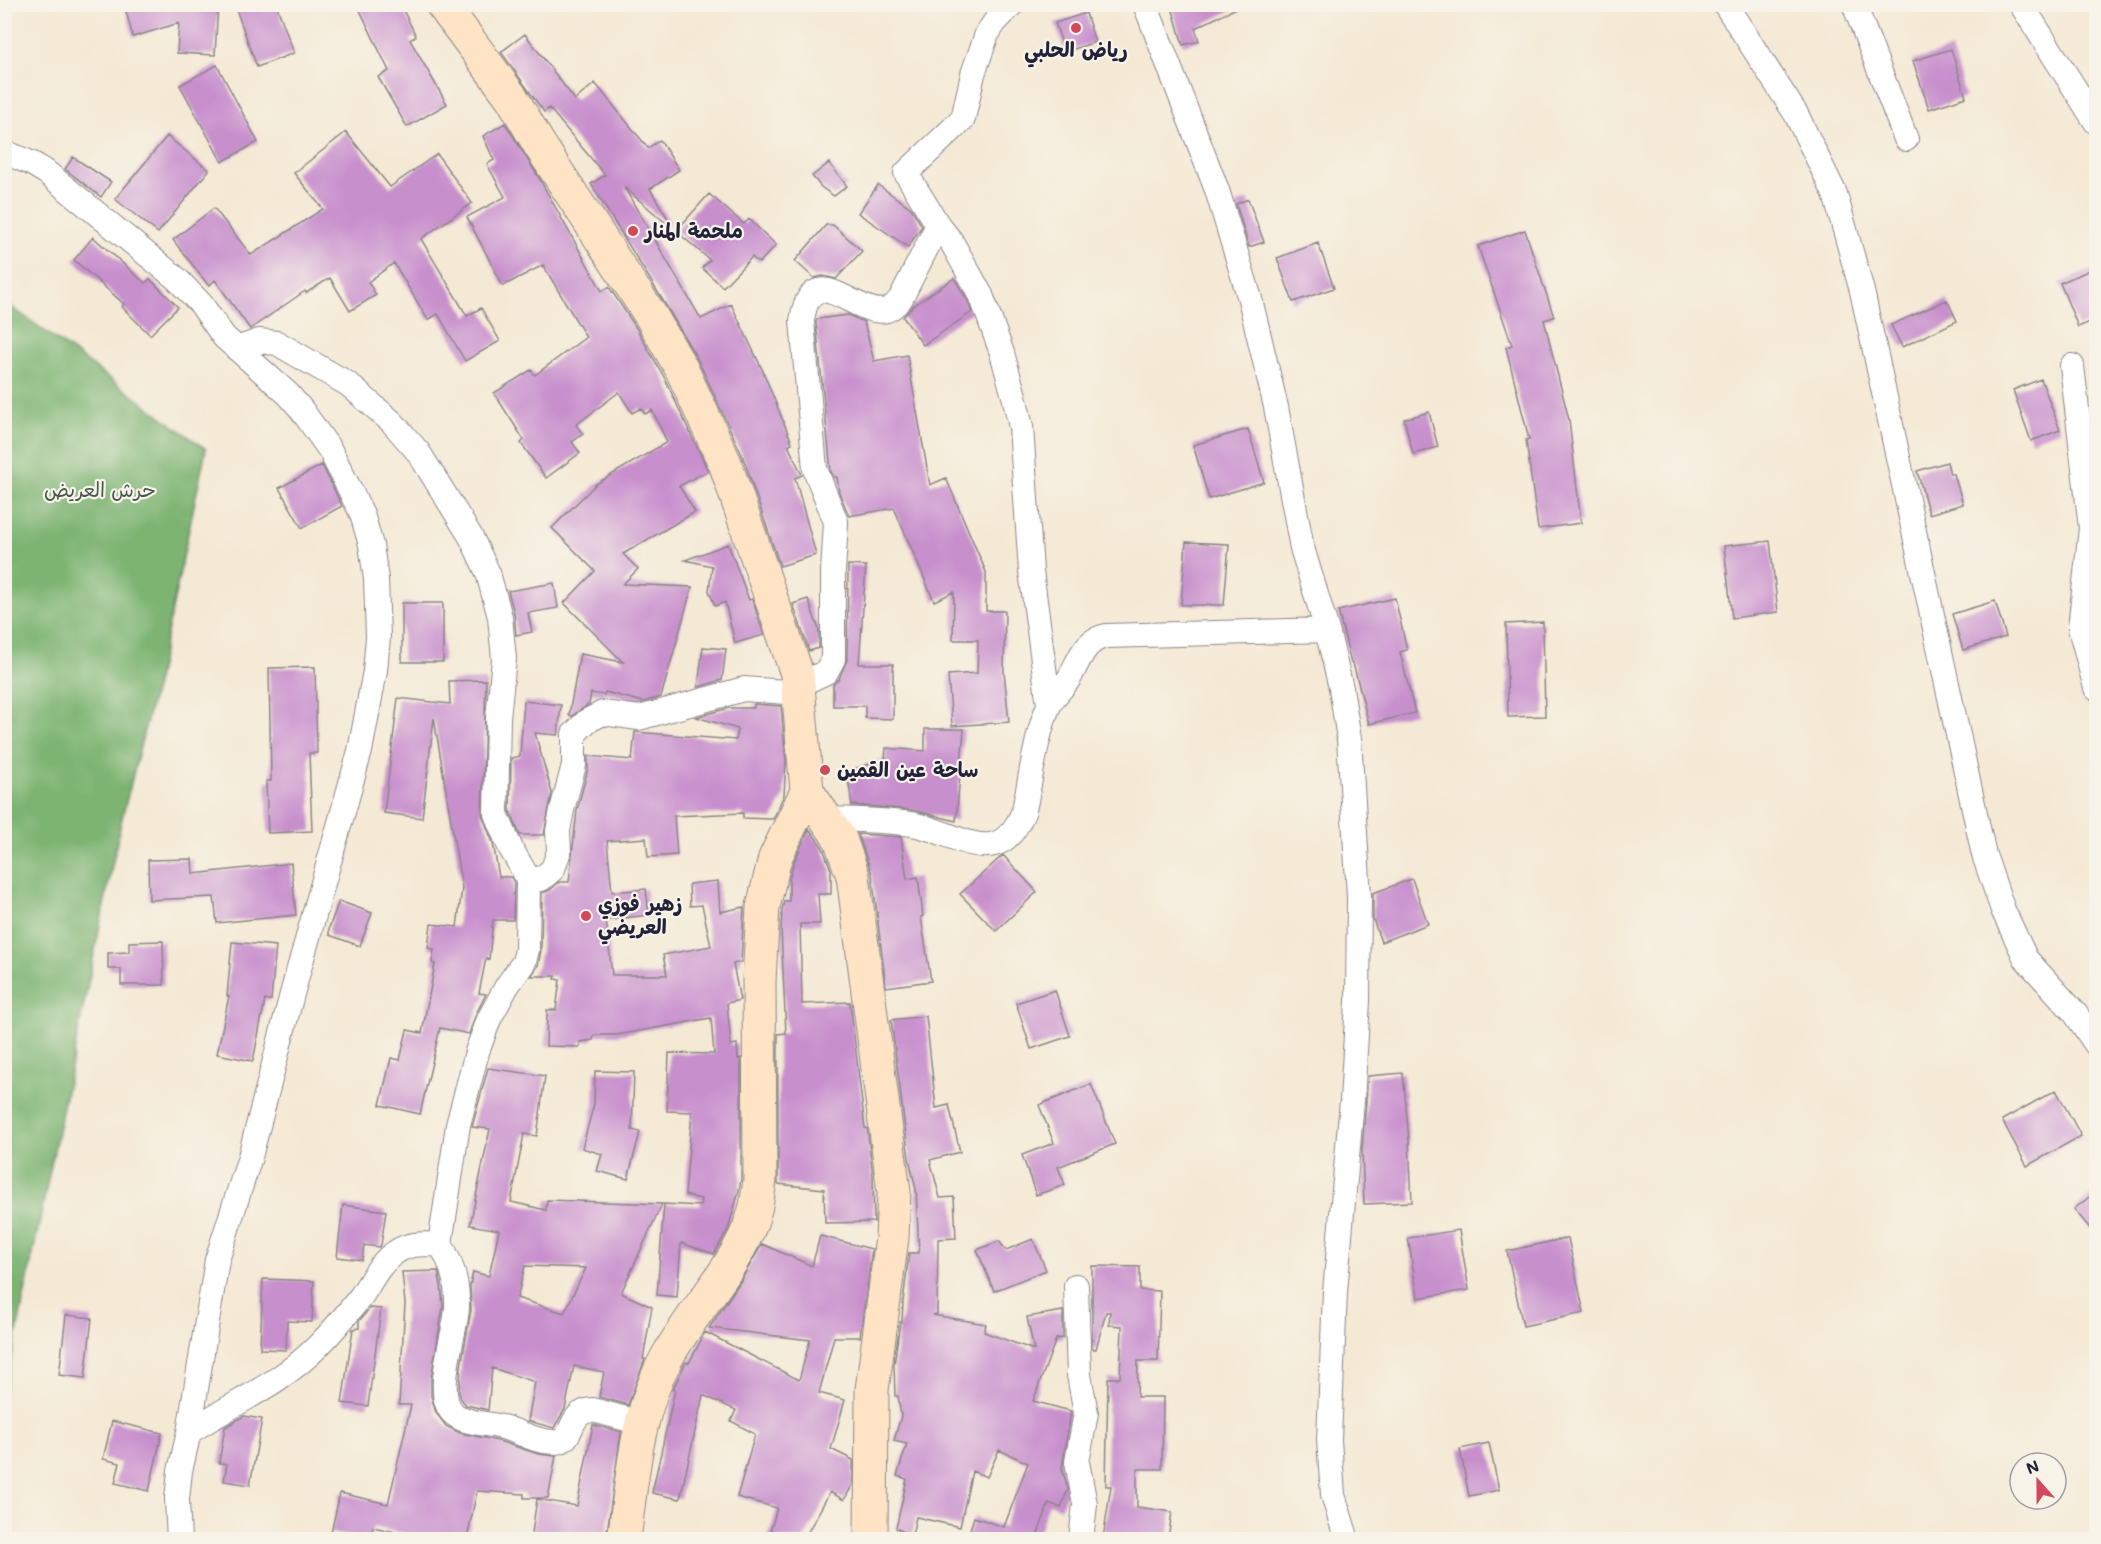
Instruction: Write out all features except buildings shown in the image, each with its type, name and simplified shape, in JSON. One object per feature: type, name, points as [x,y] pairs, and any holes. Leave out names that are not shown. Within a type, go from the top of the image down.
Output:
[{"type":"street","points":[[442,4],[512,98],[539,144],[651,316],[681,368],[704,414],[732,480],[794,660],[800,689],[807,791],[775,858],[763,906],[759,981],[760,1180],[752,1220],[732,1258],[683,1330],[656,1380],[641,1423],[624,1539]]},
{"type":"street","points":[[828,819],[912,824],[982,846],[1002,840],[1012,834],[1024,810],[1049,705],[1030,571],[1021,427],[1014,396],[1002,353],[981,295],[951,241],[938,225],[906,173],[963,119],[973,74],[987,34],[1012,4]]},
{"type":"street","points":[[1145,4],[1217,190],[1245,282],[1276,407],[1302,548],[1327,630],[1341,687],[1349,739],[1359,896],[1357,1033],[1335,1292],[1329,1440],[1333,1495],[1347,1539]]},
{"type":"street","points":[[1725,4],[1796,114],[1835,194],[1862,291],[1984,855],[2003,910],[2026,959],[2075,1013],[2097,1044]]},
{"type":"street","points":[[1854,4],[1906,139]]},
{"type":"street","points":[[2021,4],[2097,122]]},
{"type":"street","points":[[4,152],[46,172],[177,279],[201,304],[224,337],[302,409],[330,450],[362,514],[371,545],[376,579],[378,637],[375,671],[357,761],[292,994],[250,1157],[217,1260],[189,1432],[180,1471],[177,1507],[179,1539]]},
{"type":"street","points":[[528,878],[541,879],[553,869],[559,851],[558,831],[562,810],[574,765],[574,734],[587,721],[603,713],[639,718],[744,689],[800,689],[826,672],[832,659],[836,526],[835,517],[815,469],[802,321],[805,305],[814,294],[829,291],[877,310],[885,310],[894,306],[901,298],[938,225]]},
{"type":"street","points":[[237,349],[259,341],[277,343],[348,384],[392,422],[419,453],[471,537],[488,573],[500,617],[504,659],[498,718],[496,814],[510,847],[528,878],[527,950],[524,962],[507,986],[489,1019],[477,1052],[458,1125],[440,1244],[449,1257],[456,1279],[457,1310],[451,1337],[445,1389],[448,1408],[455,1415],[464,1419],[503,1427],[539,1440],[555,1443],[567,1436],[575,1418],[586,1410],[641,1423]]},
{"type":"street","points":[[2072,366],[2091,528],[2080,628],[2097,688]]},
{"type":"street","points":[[1049,705],[1069,679],[1083,650],[1100,637],[1196,632],[1327,630]]},
{"type":"street","points":[[807,791],[840,839],[853,876],[894,1192],[892,1238],[872,1390],[876,1536]]},
{"type":"street","points":[[189,1432],[299,1365],[336,1326],[363,1293],[381,1266],[394,1253],[416,1244],[440,1244]]},
{"type":"street","points":[[1076,1286],[1079,1375],[1086,1413],[1077,1462],[1085,1501],[1081,1539]]},
{"type":"green space","name":"حرش العريض","points":[[5,302],[206,449],[157,680],[121,822],[5,1391]]},
{"type":"place","name":"رياض الحلبي","points":[[1076,28]]},
{"type":"place","name":"ملحمة المنار","points":[[633,231]]},
{"type":"place","name":"ساحة عين القمين","points":[[825,770]]},
{"type":"place","name":"زهير فوزي العريضي","points":[[586,916]]}]
